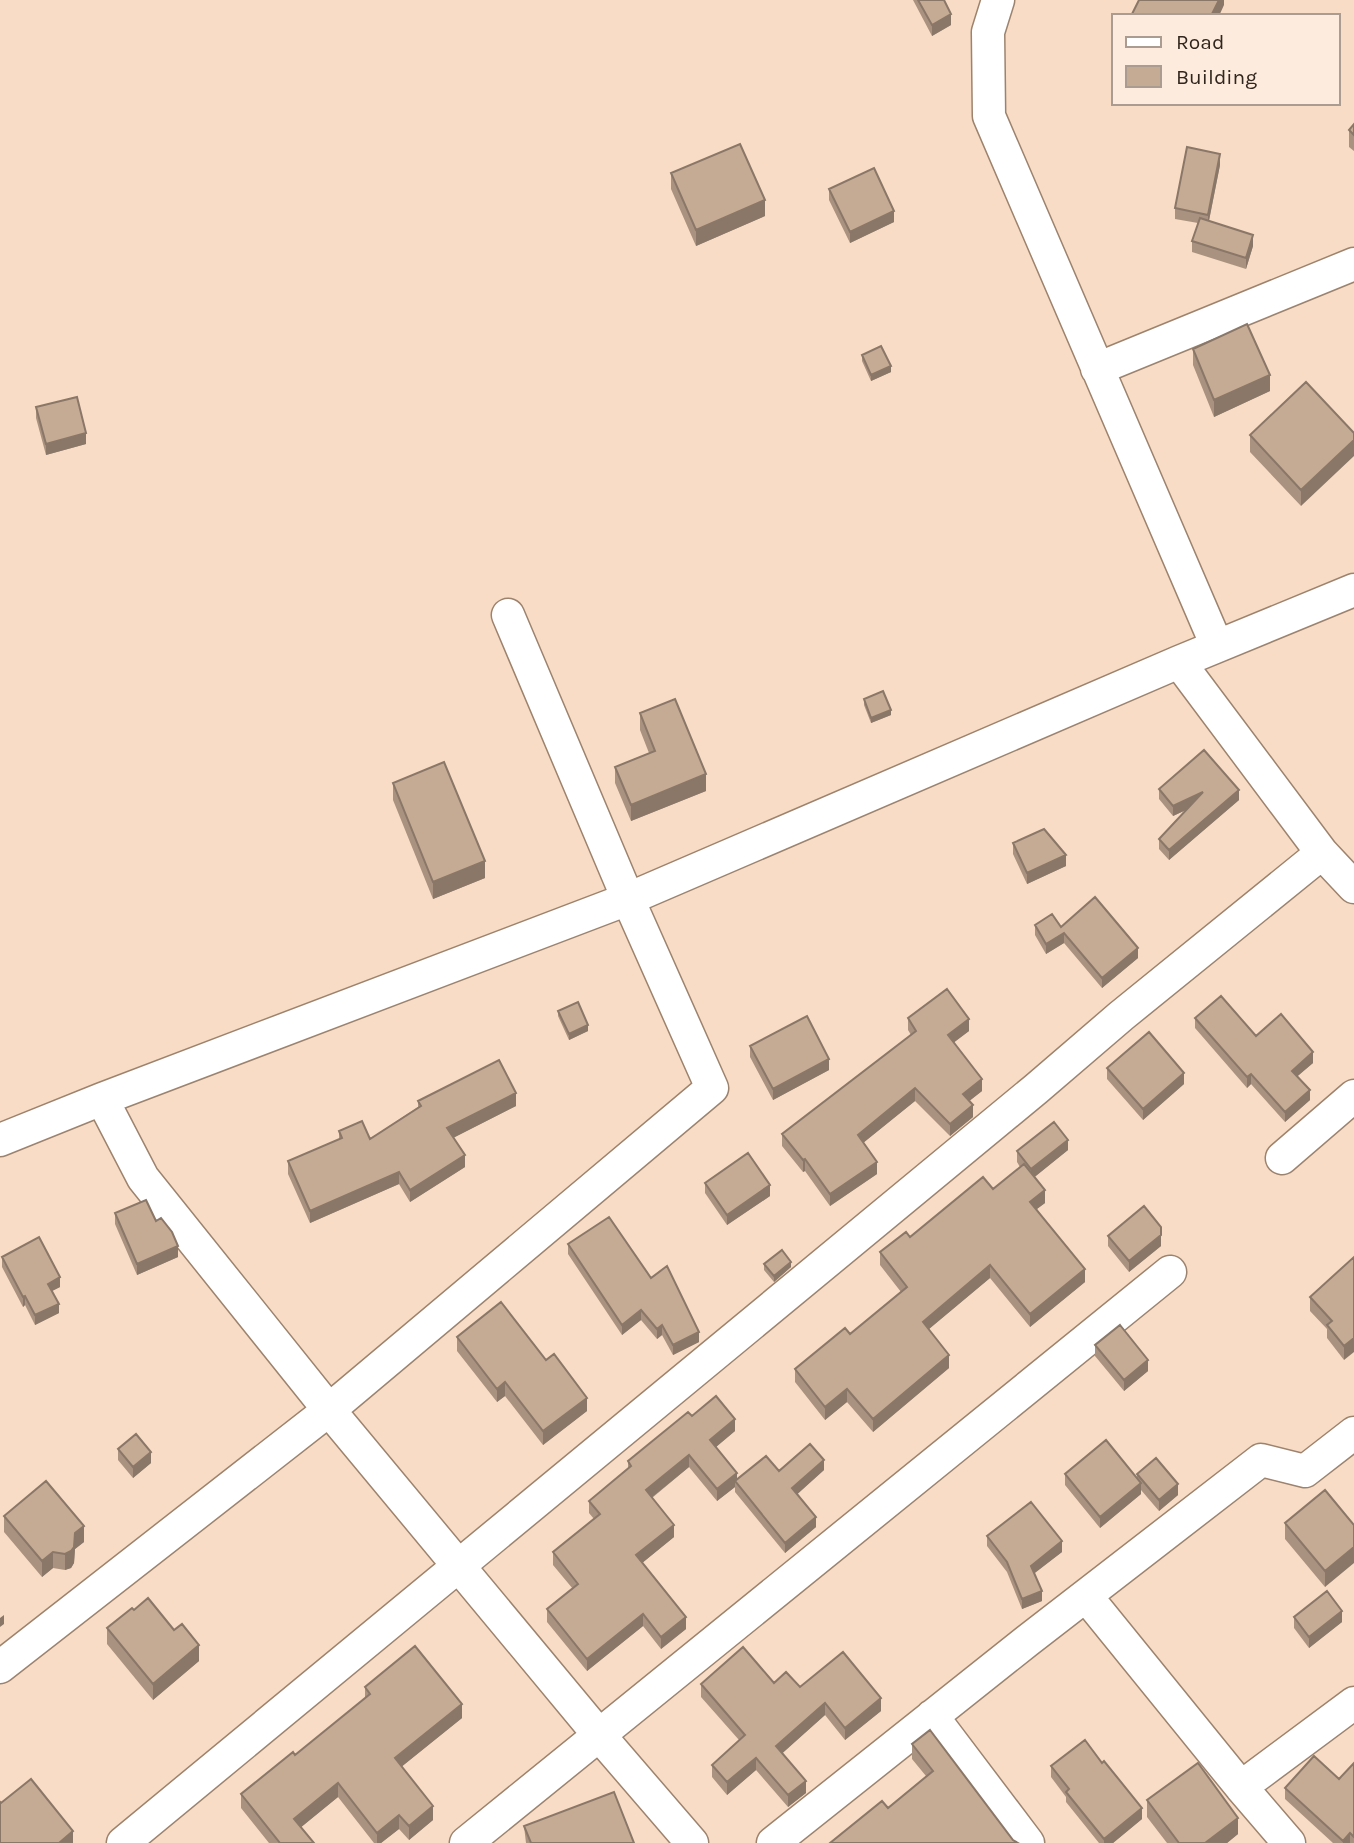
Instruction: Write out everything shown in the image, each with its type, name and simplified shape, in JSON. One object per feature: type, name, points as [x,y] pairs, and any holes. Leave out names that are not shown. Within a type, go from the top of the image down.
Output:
[{"type":"street","points":[[998,0],[988,32],[989,116],[1217,646]]},
{"type":"street","points":[[1097,369],[1354,264]]},
{"type":"street","points":[[0,1140],[628,899],[1179,662],[1354,590]]},
{"type":"street","points":[[0,1667],[329,1410],[712,1088],[628,899],[508,615]]},
{"type":"street","points":[[1179,662],[1322,853],[1354,887]]},
{"type":"street","points":[[123,1843],[459,1568],[1121,1016],[1322,853]]},
{"type":"street","points":[[1282,1158],[1354,1096]]},
{"type":"street","points":[[102,1099],[143,1178],[459,1568],[692,1843]]},
{"type":"street","points":[[466,1843],[1170,1272]]},
{"type":"street","points":[[773,1843],[1261,1460],[1305,1471],[1354,1433]]},
{"type":"street","points":[[1086,1595],[1289,1843]]},
{"type":"street","points":[[1241,1787],[1354,1703]]},
{"type":"street","points":[[932,1716],[1028,1843]]},
{"type":"building","points":[[918,0],[944,0],[951,14],[932,25]]},
{"type":"building","points":[[1139,0],[1219,0],[1212,14],[1132,14]]},
{"type":"building","points":[[740,144],[765,200],[696,230],[671,173]]},
{"type":"building","points":[[1187,147],[1220,154],[1208,215],[1175,208]]},
{"type":"building","points":[[874,168],[894,211],[850,232],[829,189]]},
{"type":"building","points":[[1200,218],[1253,235],[1246,258],[1192,241]]},
{"type":"building","points":[[1247,324],[1270,375],[1214,400],[1193,349]]},
{"type":"building","points":[[881,346],[891,366],[871,375],[862,355]]},
{"type":"building","points":[[1306,382],[1354,433],[1354,440],[1301,490],[1250,435]]},
{"type":"building","points":[[77,397],[86,433],[46,444],[36,407]]},
{"type":"building","points":[[883,691],[891,710],[871,718],[864,699]]},
{"type":"building","points":[[675,699],[706,774],[631,805],[615,767],[655,751],[640,713]]},
{"type":"building","points":[[1204,750],[1239,790],[1169,850],[1159,839],[1203,792],[1173,806],[1159,789]]},
{"type":"building","points":[[444,762],[485,861],[433,882],[393,783]]},
{"type":"building","points":[[1044,829],[1066,855],[1027,873],[1013,843]]},
{"type":"building","points":[[1095,897],[1138,948],[1102,978],[1064,933],[1046,944],[1035,925],[1052,914],[1061,927]]},
{"type":"building","points":[[947,989],[969,1019],[948,1035],[982,1079],[963,1094],[973,1105],[950,1124],[915,1088],[858,1135],[877,1162],[830,1194],[805,1159],[803,1160],[782,1134],[916,1031],[908,1018]]},
{"type":"building","points":[[1221,996],[1256,1036],[1281,1014],[1313,1052],[1292,1071],[1310,1090],[1285,1112],[1251,1074],[1247,1077],[1195,1018]]},
{"type":"building","points":[[578,1002],[588,1025],[569,1034],[558,1011]]},
{"type":"building","points":[[807,1016],[829,1059],[773,1089],[750,1046]]},
{"type":"building","points":[[1149,1032],[1184,1073],[1143,1109],[1107,1068]]},
{"type":"building","points":[[499,1060],[516,1093],[447,1128],[465,1155],[410,1190],[399,1172],[310,1211],[288,1161],[342,1138],[339,1131],[362,1121],[370,1139],[421,1106],[418,1101]]},
{"type":"building","points":[[1054,1122],[1068,1140],[1031,1169],[1017,1151]]},
{"type":"building","points":[[748,1153],[770,1185],[727,1215],[705,1183]]},
{"type":"building","points":[[1024,1164],[1045,1190],[1030,1202],[1085,1269],[1030,1314],[990,1265],[923,1322],[949,1355],[873,1419],[847,1389],[825,1407],[795,1369],[845,1328],[850,1334],[907,1287],[880,1252],[906,1232],[910,1237],[983,1177],[993,1189]]},
{"type":"building","points":[[146,1200],[156,1221],[161,1218],[172,1232],[178,1246],[137,1264],[115,1213]]},
{"type":"building","points":[[1144,1206],[1161,1227],[1161,1235],[1129,1261],[1108,1236]]},
{"type":"building","points":[[609,1217],[651,1278],[667,1266],[699,1332],[673,1345],[662,1325],[657,1329],[641,1310],[622,1325],[568,1244]]},
{"type":"building","points":[[39,1237],[60,1277],[48,1284],[59,1304],[35,1315],[2,1257]]},
{"type":"building","points":[[782,1250],[791,1262],[774,1276],[764,1264]]},
{"type":"building","points":[[1354,1257],[1354,1338],[1344,1346],[1327,1325],[1332,1321],[1310,1297]]},
{"type":"building","points":[[501,1302],[546,1360],[554,1354],[587,1398],[543,1431],[505,1382],[497,1389],[457,1337]]},
{"type":"building","points":[[1120,1325],[1148,1360],[1124,1380],[1095,1345]]},
{"type":"building","points":[[716,1396],[735,1419],[710,1440],[737,1473],[717,1489],[689,1455],[646,1490],[674,1525],[636,1555],[686,1617],[661,1637],[643,1614],[587,1659],[547,1609],[578,1584],[553,1552],[600,1514],[589,1501],[631,1466],[628,1461],[688,1412],[692,1416]]},
{"type":"building","points":[[136,1434],[151,1452],[133,1467],[118,1449]]},
{"type":"building","points":[[1106,1440],[1141,1483],[1100,1517],[1065,1474]]},
{"type":"building","points":[[810,1444],[824,1460],[792,1488],[816,1517],[785,1543],[735,1481],[766,1456],[779,1471]]},
{"type":"building","points":[[1156,1458],[1178,1484],[1159,1500],[1137,1474]]},
{"type":"building","points":[[46,1481],[84,1526],[75,1533],[71,1551],[65,1554],[53,1552],[42,1561],[4,1516]]},
{"type":"building","points":[[1325,1490],[1354,1525],[1354,1547],[1325,1571],[1285,1523]]},
{"type":"building","points":[[1031,1502],[1062,1541],[1031,1566],[1042,1591],[1022,1599],[1007,1562],[987,1536]]},
{"type":"building","points":[[1327,1591],[1342,1611],[1309,1637],[1294,1617]]},
{"type":"building","points":[[148,1598],[174,1630],[182,1624],[199,1645],[153,1684],[107,1628]]},
{"type":"building","points":[[415,1646],[462,1704],[395,1758],[433,1806],[409,1826],[399,1815],[377,1833],[338,1783],[294,1819],[314,1843],[280,1843],[241,1794],[293,1752],[295,1755],[370,1694],[365,1687]]},
{"type":"building","points":[[743,1647],[774,1683],[786,1672],[800,1687],[843,1652],[881,1698],[845,1728],[825,1703],[776,1746],[806,1781],[788,1795],[756,1758],[727,1782],[712,1765],[745,1735],[701,1684]]},
{"type":"building","points":[[930,1730],[1013,1840],[1018,1843],[830,1843],[882,1801],[888,1808],[933,1771],[912,1744]]},
{"type":"building","points":[[1085,1740],[1142,1808],[1104,1839],[1066,1792],[1069,1789],[1051,1766]]},
{"type":"building","points":[[1314,1756],[1339,1779],[1354,1763],[1354,1837],[1350,1833],[1343,1841],[1285,1788]]},
{"type":"building","points":[[1198,1763],[1238,1818],[1205,1843],[1179,1843],[1147,1800]]},
{"type":"building","points":[[31,1779],[73,1831],[59,1843],[0,1843],[0,1802]]},
{"type":"building","points":[[614,1792],[634,1843],[531,1843],[524,1826]]}]
